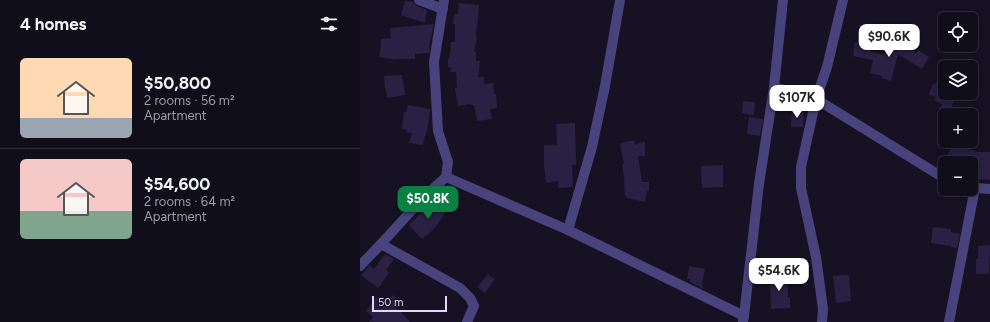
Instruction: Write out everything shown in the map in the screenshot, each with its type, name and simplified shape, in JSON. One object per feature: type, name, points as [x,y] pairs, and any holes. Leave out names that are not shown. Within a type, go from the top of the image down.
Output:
[{"type":"street","points":[[360,266],[423,198],[446,177],[448,162],[438,131],[434,62],[444,4],[419,0]]},
{"type":"street","points":[[568,230],[592,147],[606,86],[620,0]]},
{"type":"street","points":[[446,177],[568,230],[744,319],[759,184],[774,87],[783,0]]},
{"type":"street","points":[[822,322],[823,309],[816,257],[801,188],[801,167],[816,99],[827,67],[843,0]]},
{"type":"street","points":[[774,87],[816,99],[938,174]]},
{"type":"street","points":[[978,188],[990,189]]},
{"type":"street","points":[[949,322],[972,196]]},
{"type":"street","points":[[381,244],[460,288],[470,298],[474,306],[467,322]]},
{"type":"building","points":[[405,1],[413,2],[417,6],[427,10],[425,23],[401,15]]},
{"type":"building","points":[[459,3],[479,5],[477,37],[474,52],[476,52],[476,61],[480,61],[478,77],[484,77],[484,84],[493,83],[494,94],[496,94],[497,108],[490,109],[492,119],[477,121],[474,105],[458,106],[455,88],[457,88],[456,72],[450,72],[451,67],[448,67],[448,59],[451,42],[455,42],[455,24],[453,24],[454,14],[458,14]]},
{"type":"building","points":[[434,24],[429,53],[415,54],[415,59],[396,60],[379,57],[381,39],[391,38],[390,28]]},
{"type":"building","points":[[895,39],[916,53],[918,50],[929,57],[922,69],[898,54],[891,81],[882,78],[882,76],[870,73],[873,60],[853,56],[855,42],[868,44],[867,50],[884,55]]},
{"type":"building","points":[[402,75],[405,95],[387,98],[384,76]]},
{"type":"building","points":[[938,79],[938,100],[955,100],[951,108],[940,108],[942,104],[934,100],[936,97],[929,95],[933,83],[935,84]]},
{"type":"building","points":[[743,101],[755,102],[754,115],[742,113]]},
{"type":"building","points":[[408,105],[430,109],[427,131],[423,145],[409,143],[412,133],[406,132],[407,130],[402,129],[404,112],[406,112]]},
{"type":"building","points":[[792,110],[804,111],[803,127],[791,127]]},
{"type":"building","points":[[749,117],[763,119],[760,136],[747,134]]},
{"type":"building","points":[[575,123],[576,165],[572,165],[573,187],[558,188],[558,181],[546,183],[544,145],[557,145],[556,124]]},
{"type":"building","points":[[634,140],[635,145],[645,141],[645,156],[638,156],[642,182],[649,182],[649,191],[647,191],[645,202],[627,198],[627,196],[625,196],[622,164],[624,164],[620,143]]},
{"type":"building","points":[[951,148],[966,148],[977,152],[990,152],[990,180],[978,179],[978,156],[948,155]]},
{"type":"building","points":[[723,165],[723,187],[702,188],[701,166]]},
{"type":"building","points":[[430,201],[439,208],[440,206],[447,211],[433,230],[422,239],[409,225]]},
{"type":"building","points":[[933,227],[951,229],[951,232],[960,234],[957,248],[931,243]]},
{"type":"building","points":[[990,245],[989,274],[976,274],[978,246]]},
{"type":"building","points":[[385,254],[394,259],[386,270],[389,273],[378,288],[361,275],[370,265],[374,269]]},
{"type":"building","points":[[689,266],[705,269],[702,284],[703,289],[690,282],[690,279],[687,279]]},
{"type":"building","points":[[488,274],[495,279],[485,293],[477,287]]},
{"type":"building","points":[[787,275],[790,308],[771,309],[770,276]]},
{"type":"building","points":[[849,275],[851,301],[836,303],[833,276]]},
{"type":"building","points":[[393,295],[400,300],[395,306],[410,322],[369,322],[373,317],[366,311],[377,297],[386,304]]}]
